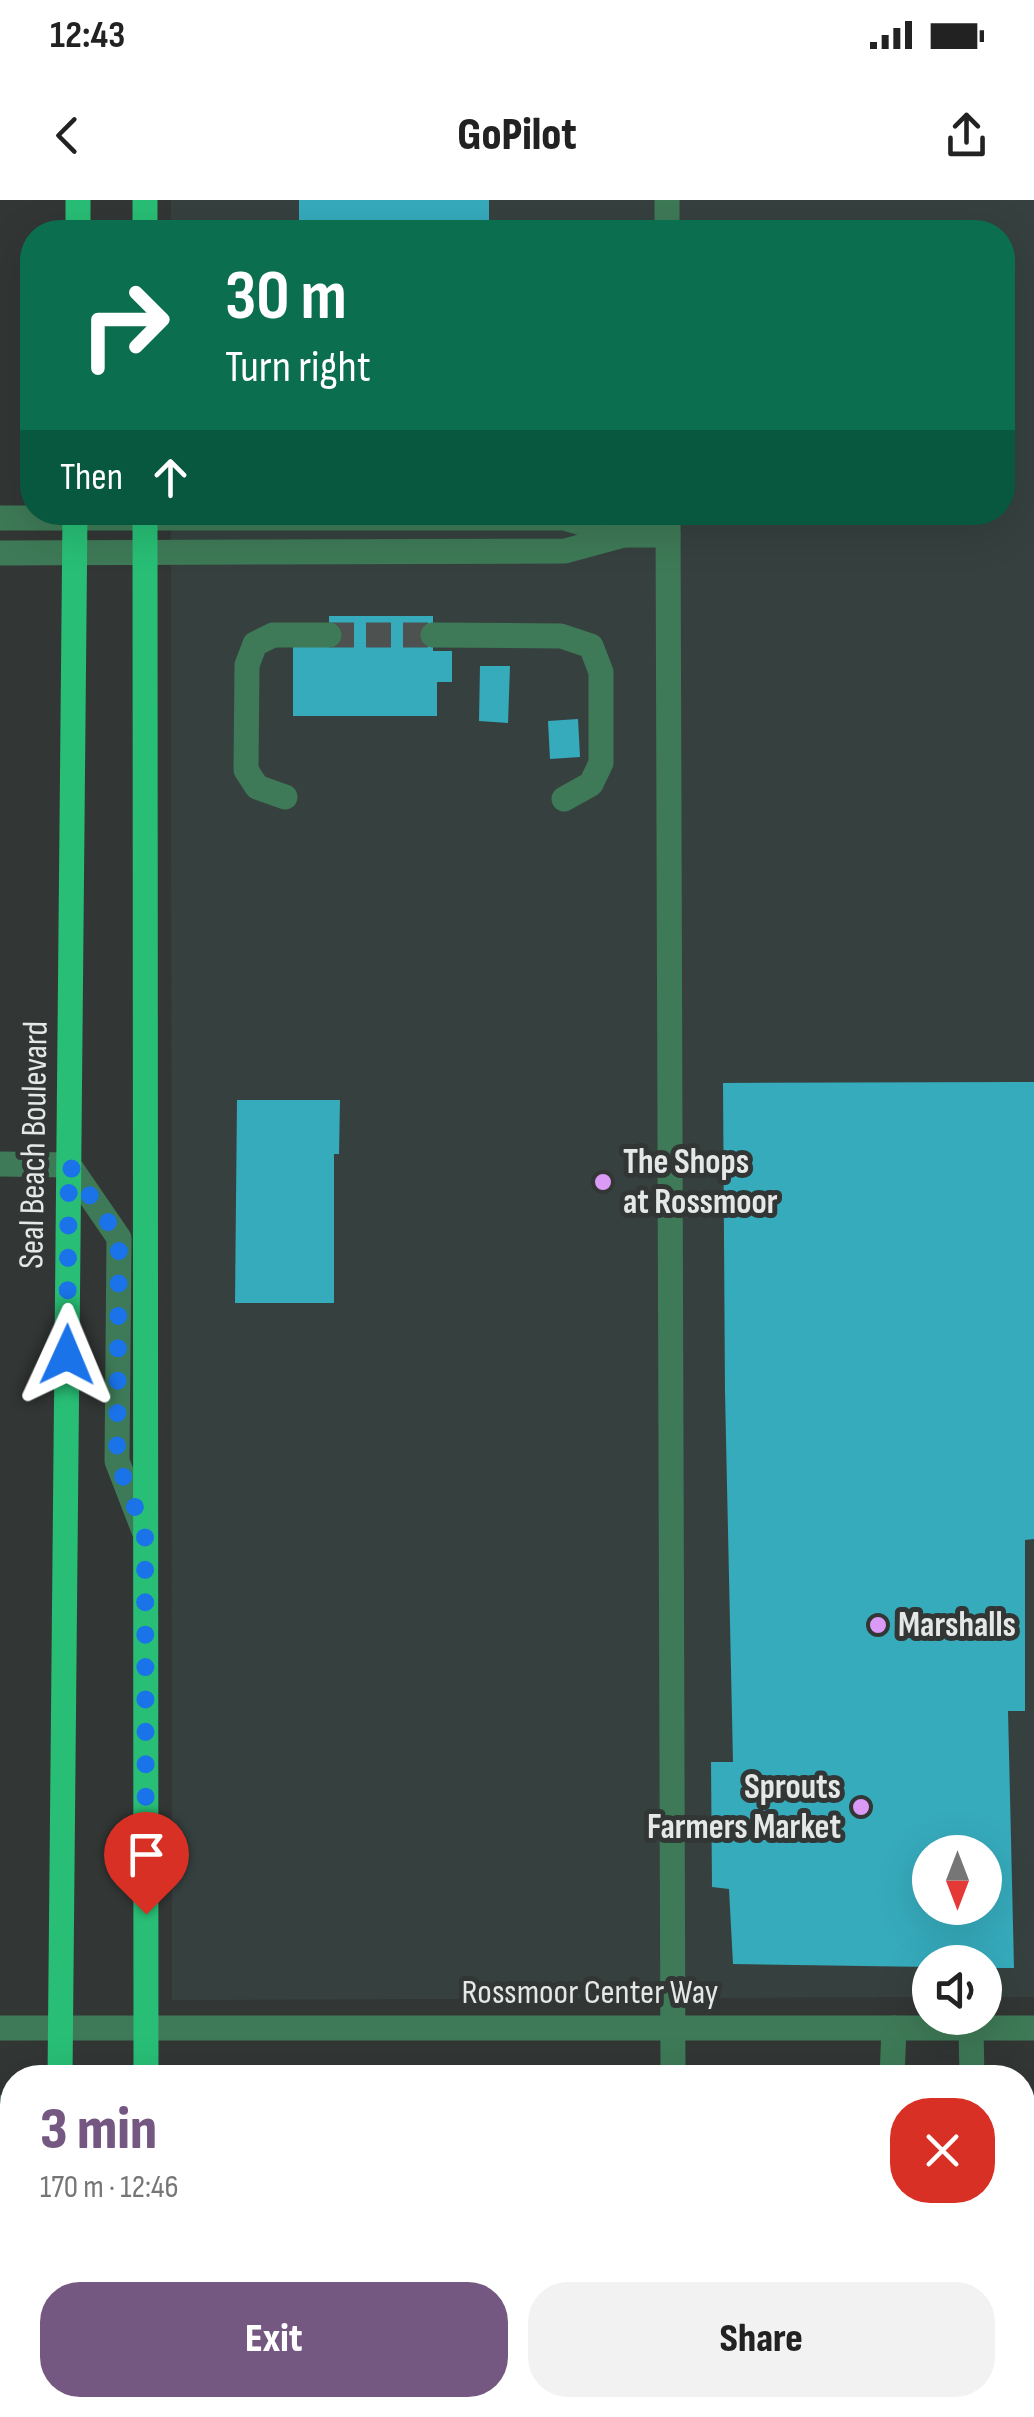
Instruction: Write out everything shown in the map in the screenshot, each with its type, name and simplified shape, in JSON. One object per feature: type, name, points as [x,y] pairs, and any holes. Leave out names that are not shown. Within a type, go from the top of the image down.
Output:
[{"type":"main road","name":"Seal Beach Boulevard","points":[[60,2065],[75,525]]},
{"type":"main road","points":[[144,525],[146,2065]]},
{"type":"street","points":[[589,525],[624,535]]},
{"type":"street","points":[[0,553],[564,551],[664,525]]},
{"type":"street","points":[[668,525],[673,2065]]},
{"type":"street","points":[[285,796],[257,787],[246,770],[247,665],[255,644],[272,635],[329,635]]},
{"type":"street","points":[[434,636],[561,636],[591,646],[600,672],[600,763],[591,784],[564,799]]},
{"type":"street","points":[[0,1164],[69,1165],[119,1238],[117,1461],[145,1533]]},
{"type":"street","name":"Rossmoor Center Way","points":[[0,2028],[912,2028]]},
{"type":"street","points":[[893,2065],[894,2028]]},
{"type":"street","name":"Rossmoor Center Way","points":[[1002,2028],[1034,2028]]},
{"type":"street","points":[[971,2035],[972,2065]]},
{"type":"shaded area","name":"The Shops at Rossmoor","points":[[171,200],[1034,200],[1034,1997],[1002,1997],[1002,1945],[912,1945],[912,1997],[172,2000],[171,525],[1015,525],[1015,220],[171,220]]},
{"type":"building","points":[[299,200],[489,200],[489,220],[299,220]]},
{"type":"building","points":[[329,616],[433,616],[433,651],[452,651],[452,682],[437,682],[437,716],[293,716],[293,642],[329,642]]},
{"type":"building","points":[[480,666],[510,666],[508,723],[479,721]]},
{"type":"building","points":[[578,719],[580,757],[550,759],[548,721]]},
{"type":"building","points":[[1034,1082],[1034,1539],[1025,1540],[1025,1711],[1008,1711],[1014,1968],[1002,1968],[1002,1945],[912,1945],[912,1967],[733,1964],[729,1889],[712,1887],[711,1762],[733,1762],[723,1083]]},
{"type":"building","points":[[237,1100],[340,1100],[339,1154],[334,1154],[334,1303],[235,1303]]},
{"type":"tunnel","points":[[329,635],[433,635]]},
{"type":"place","name":"The Shops at Rossmoor","points":[[603,1182]]},
{"type":"place","name":"Marshalls","points":[[878,1625]]},
{"type":"place","name":"Sprouts Farmers Market","points":[[861,1807]]},
{"type":"route","points":[[67,1355],[69,1165],[119,1238],[117,1461],[145,1533],[146,1914]]}]
